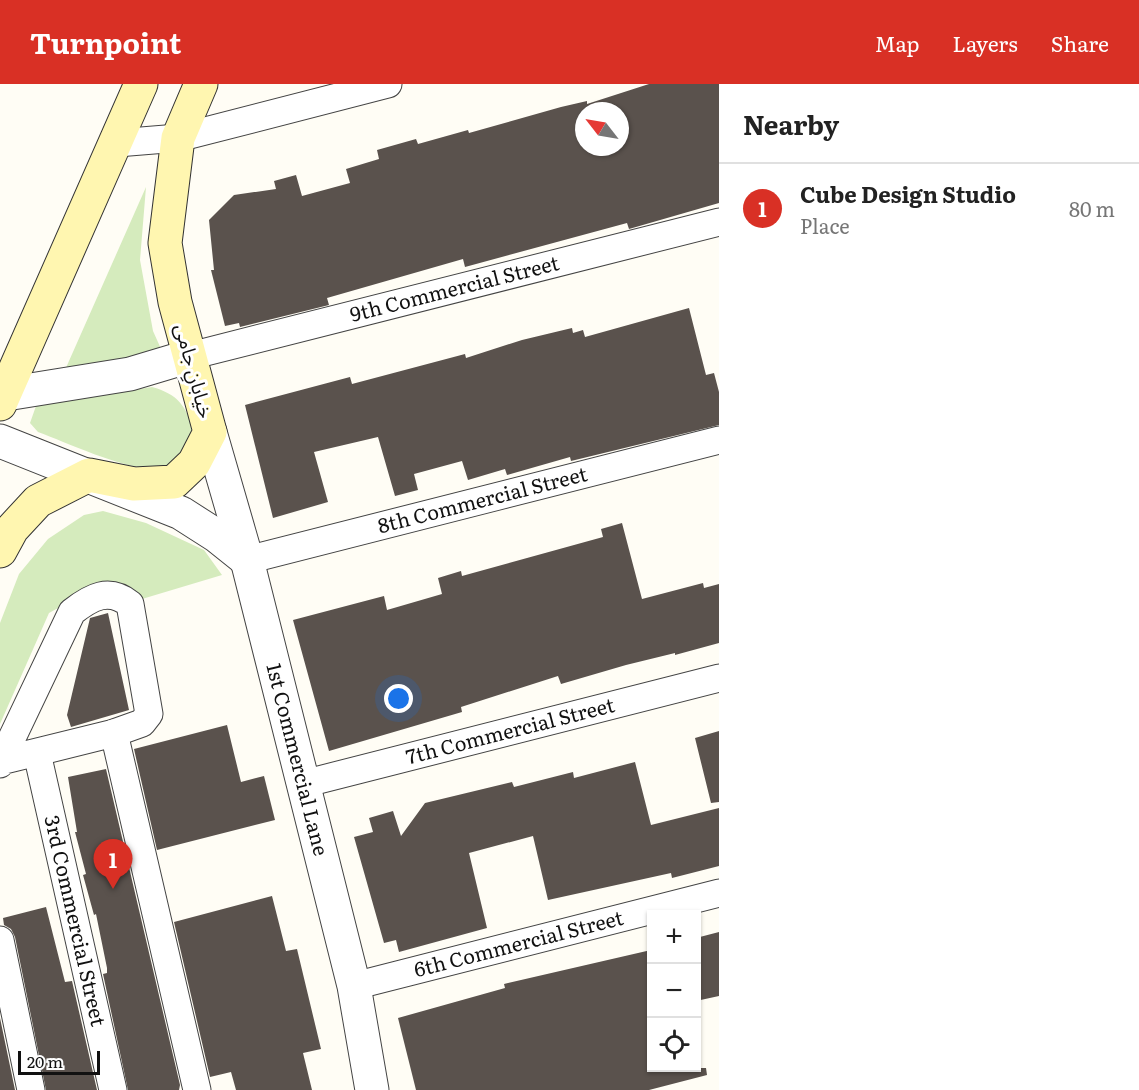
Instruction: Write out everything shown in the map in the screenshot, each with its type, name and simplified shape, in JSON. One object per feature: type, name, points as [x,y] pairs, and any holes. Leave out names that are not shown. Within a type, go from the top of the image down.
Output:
[{"type":"main road","points":[[1,398],[117,143],[141,84]]},
{"type":"main road","name":"خیابانِ جامی","points":[[89,475],[134,484],[174,482],[194,463],[210,432],[175,302],[165,243],[178,138],[201,84]]},
{"type":"main road","points":[[0,551],[12,529],[38,501],[89,475]]},
{"type":"street","points":[[117,143],[178,138],[388,84]]},
{"type":"street","name":"9th Commercial Street","points":[[190,356],[719,222]]},
{"type":"street","points":[[1,398],[130,374],[190,356]]},
{"type":"street","name":"1st Commercial Lane","points":[[210,432],[247,560],[354,986],[372,1090]]},
{"type":"street","name":"8th Commercial Street","points":[[247,560],[719,440]]},
{"type":"street","points":[[0,441],[181,513],[247,560]]},
{"type":"street","points":[[111,594],[121,597],[130,604],[149,714],[142,723],[114,733],[0,762],[72,612],[87,600],[111,594]]},
{"type":"street","name":"7th Commercial Street","points":[[303,784],[719,678]]},
{"type":"street","points":[[114,733],[197,1090]]},
{"type":"street","name":"3rd Commercial Street","points":[[37,753],[113,1090]]},
{"type":"street","name":"6th Commercial Street","points":[[354,986],[719,893]]},
{"type":"street","points":[[0,940],[31,1090]]},
{"type":"green space","points":[[146,187],[140,260],[153,331],[166,360],[65,370]]},
{"type":"green space","points":[[152,387],[168,393],[184,407],[193,430],[178,458],[163,468],[150,469],[100,456],[38,432],[30,423],[36,406]]},
{"type":"green space","points":[[103,511],[146,523],[204,550],[222,575],[142,599],[78,597],[49,613],[0,724],[0,623],[19,574],[48,539],[84,515]]},
{"type":"building","points":[[649,84],[719,84],[719,203],[629,229],[627,223],[465,267],[463,259],[327,298],[329,305],[240,327],[239,323],[225,326],[211,270],[214,270],[209,220],[234,195],[276,189],[274,181],[296,175],[302,196],[350,183],[346,169],[379,159],[377,150],[416,139],[418,144],[468,130],[469,133],[575,104],[575,156],[629,156],[629,102],[593,102]]},
{"type":"building","points":[[689,308],[706,375],[714,373],[719,392],[719,425],[571,461],[570,457],[507,475],[505,469],[468,480],[462,461],[414,474],[418,490],[395,496],[378,437],[314,452],[328,502],[273,518],[245,405],[350,377],[352,384],[465,354],[466,358],[522,340],[572,328],[573,333],[583,330],[585,337]]},
{"type":"building","points":[[622,523],[642,599],[703,583],[704,588],[719,584],[719,643],[626,665],[561,684],[558,676],[461,707],[462,712],[329,751],[293,620],[384,596],[387,610],[442,594],[438,578],[461,571],[462,576],[603,537],[601,529]]},
{"type":"building","points":[[108,613],[129,710],[71,727],[67,715],[90,618]]},
{"type":"building","points":[[227,725],[241,782],[264,776],[275,820],[157,850],[134,749]]},
{"type":"building","points":[[719,731],[719,802],[711,803],[695,738]]},
{"type":"building","points":[[635,762],[651,825],[719,808],[719,866],[672,878],[671,873],[548,900],[533,836],[469,853],[487,928],[399,952],[396,940],[384,943],[354,837],[373,832],[369,818],[393,811],[401,836],[425,803],[512,782],[514,787],[573,772],[574,778]]},
{"type":"building","points":[[106,769],[180,1085],[179,1090],[128,1090],[103,974],[107,973],[107,968],[96,914],[94,915],[83,875],[86,874],[75,832],[77,832],[68,777]]},
{"type":"building","points":[[272,896],[286,951],[297,949],[321,1049],[303,1053],[312,1090],[236,1090],[231,1072],[210,1077],[174,922]]},
{"type":"building","points":[[46,907],[65,982],[72,981],[97,1090],[46,1090],[15,937],[11,929],[4,925],[3,918]]},
{"type":"building","points":[[719,932],[719,996],[701,1000],[701,964],[701,937]]},
{"type":"building","points":[[647,951],[647,1072],[701,1072],[701,1068],[706,1068],[707,1075],[649,1090],[416,1090],[398,1018],[505,988],[504,984]]},
{"type":"building","points":[[0,1018],[15,1090],[0,1090]]},
{"type":"place","name":"Cube Design Studio","points":[[113,889]]}]
